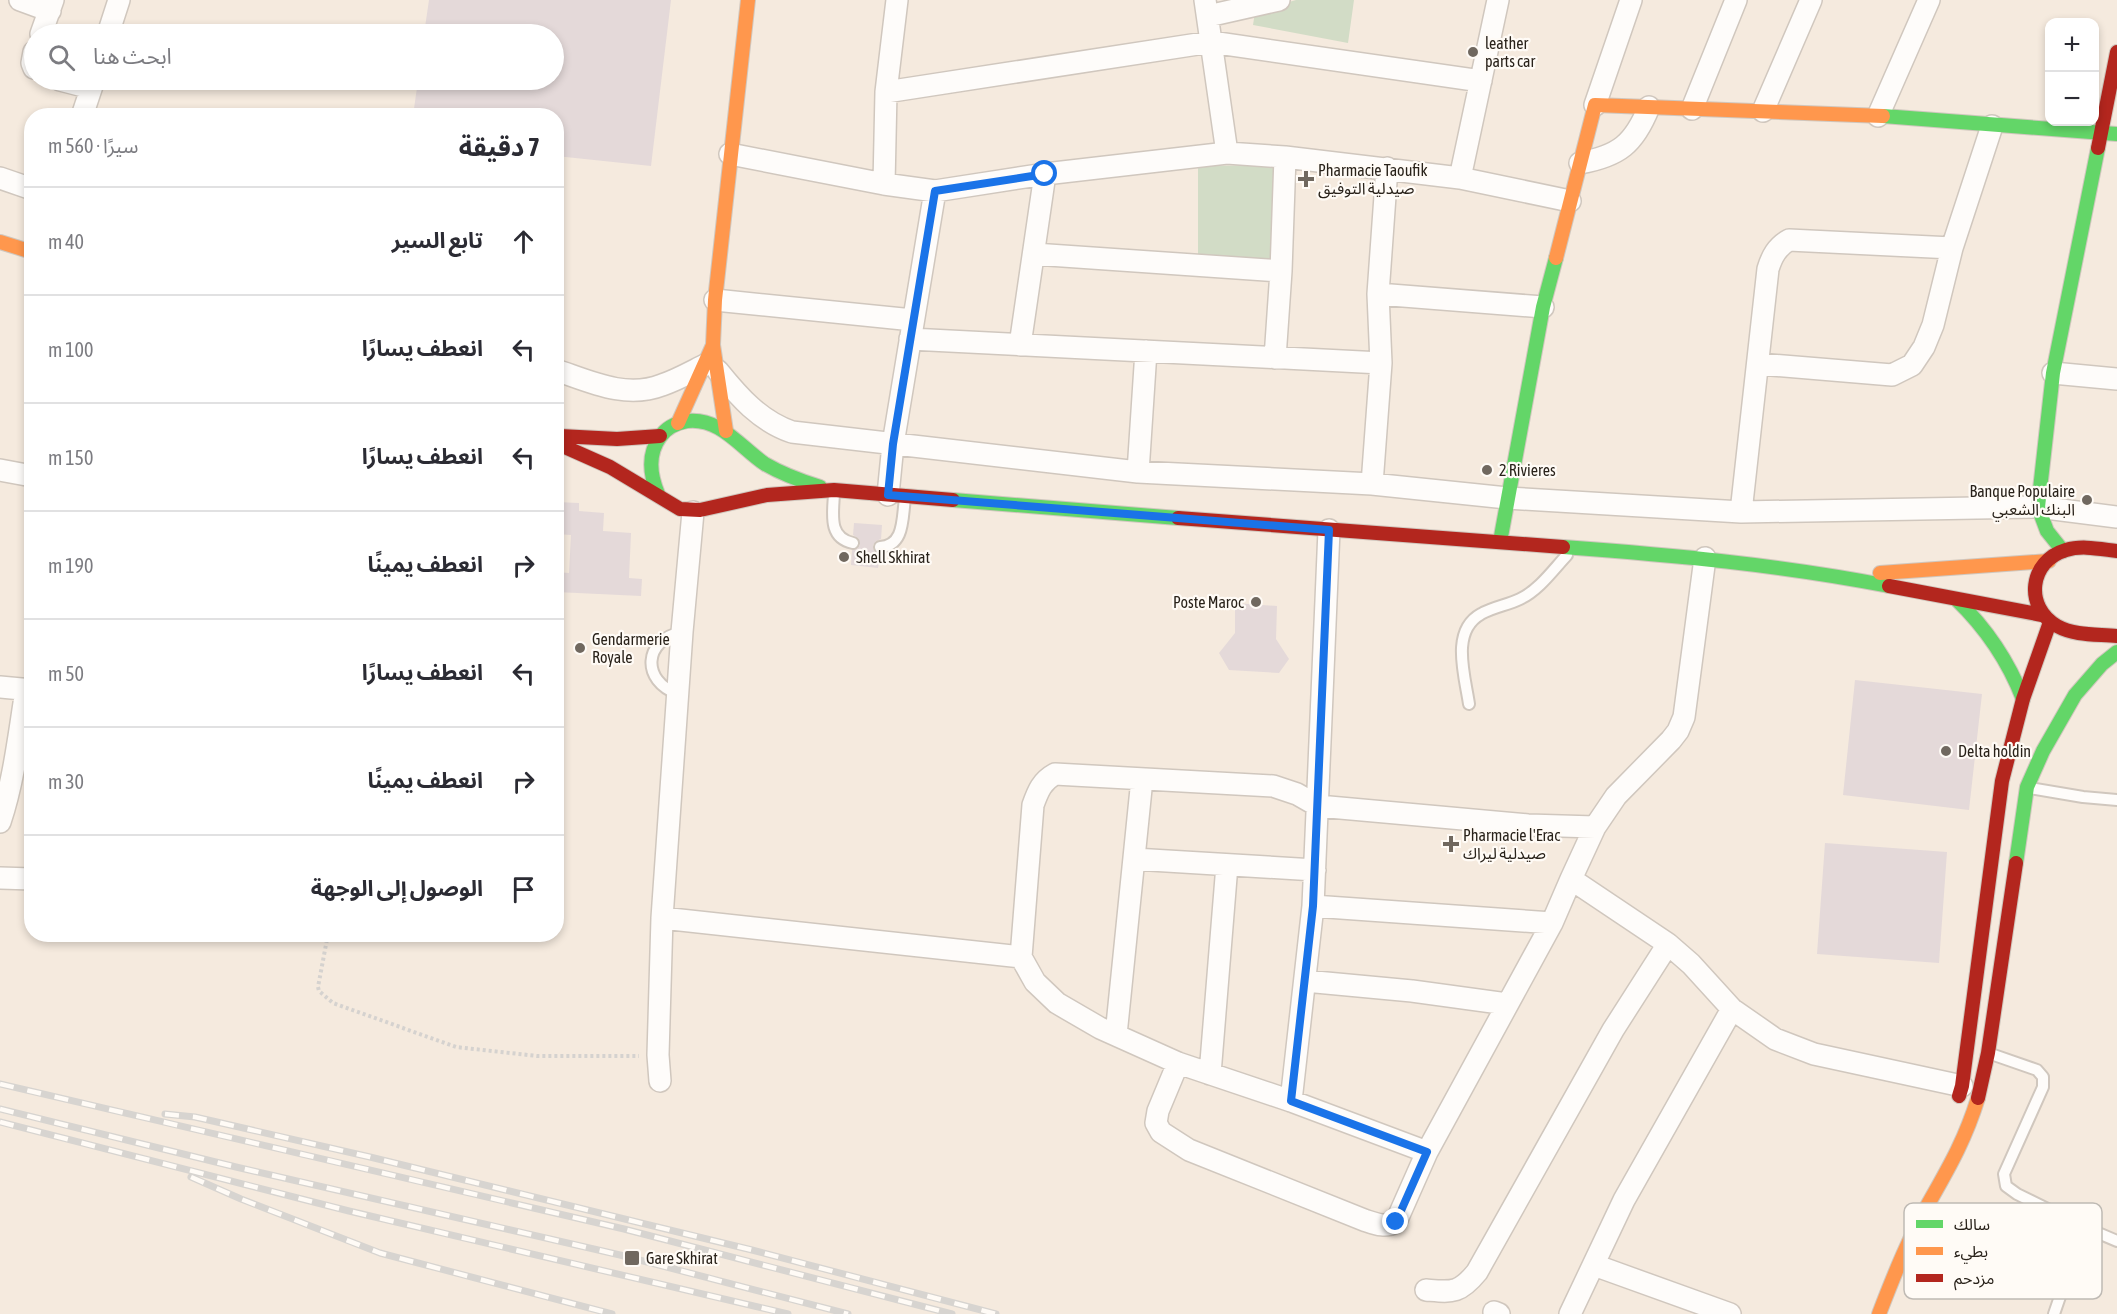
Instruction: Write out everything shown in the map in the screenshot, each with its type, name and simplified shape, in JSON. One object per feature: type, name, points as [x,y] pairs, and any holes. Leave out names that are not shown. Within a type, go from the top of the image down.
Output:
[{"type":"street","points":[[20,0],[52,6],[45,24]]},
{"type":"street","points":[[111,24],[118,0]]},
{"type":"street","points":[[742,462],[741,454],[731,436],[711,367],[715,300],[748,0]]},
{"type":"street","points":[[884,184],[886,92],[897,0]]},
{"type":"street","points":[[1227,153],[1207,8],[1279,0]]},
{"type":"street","points":[[1460,178],[1498,0]]},
{"type":"street","points":[[1500,542],[1543,307],[1595,105],[1631,0]]},
{"type":"street","points":[[1692,109],[1736,0]]},
{"type":"street","points":[[1763,111],[1811,0]]},
{"type":"street","points":[[1878,116],[1929,0]]},
{"type":"street","points":[[886,92],[1211,42],[1480,81]]},
{"type":"street","points":[[2062,551],[2044,527],[2038,507],[2053,373],[2117,52]]},
{"type":"street","points":[[85,108],[91,90]]},
{"type":"street","points":[[1595,105],[1878,116],[2117,134]]},
{"type":"street","points":[[1580,163],[1603,159],[1620,149],[1631,140],[1642,125],[1649,107]]},
{"type":"street","points":[[1759,364],[1892,375],[1912,365],[1934,326],[1952,248],[1992,126]]},
{"type":"street","points":[[730,154],[884,184],[935,191],[1045,174],[1227,153],[1285,157],[1460,178],[1570,201]]},
{"type":"street","points":[[1275,358],[1285,157]]},
{"type":"street","points":[[1372,484],[1381,363],[1378,294],[1387,168]]},
{"type":"street","points":[[1020,345],[1045,174]]},
{"type":"street","points":[[0,178],[24,186]]},
{"type":"street","points":[[897,495],[893,444],[935,191]]},
{"type":"street","points":[[1742,512],[1768,269],[1770,260],[1781,245],[1789,240],[1952,248]]},
{"type":"street","points":[[0,242],[24,250]]},
{"type":"street","points":[[1034,254],[1281,271]]},
{"type":"street","points":[[1378,294],[1543,307]]},
{"type":"street","points":[[715,300],[1020,345],[1381,363]]},
{"type":"street","points":[[1138,472],[1146,351]]},
{"type":"street","points":[[711,367],[768,422],[805,435],[1138,472],[1372,484],[1507,498],[1742,512],[2038,507],[2117,517]]},
{"type":"street","points":[[564,373],[613,389],[629,391],[660,386],[711,367]]},
{"type":"street","points":[[678,423],[711,367]]},
{"type":"street","points":[[2053,373],[2117,379]]},
{"type":"street","points":[[658,494],[652,479],[650,464],[653,449],[660,436],[678,423],[690,420],[703,420],[715,424],[757,459],[807,483],[834,490]]},
{"type":"street","points":[[564,437],[617,439],[660,436]]},
{"type":"street","points":[[564,441],[658,494],[680,509],[693,512],[758,496],[796,491],[834,490],[1705,558],[1838,576],[2046,619],[2061,628],[2076,632],[2117,636]]},
{"type":"street","points":[[0,470],[24,474]]},
{"type":"street","points":[[721,505],[735,489]]},
{"type":"street","points":[[660,1081],[658,1056],[662,918],[682,632],[693,512]]},
{"type":"street","points":[[1291,1101],[1313,906],[1329,530]]},
{"type":"street","points":[[2046,619],[2037,607],[2034,587],[2042,568],[2049,561],[2062,551],[2078,549],[2117,551]]},
{"type":"street","points":[[1178,1063],[1158,1111],[1156,1123],[1161,1132],[1189,1150],[1380,1226],[1396,1222],[1427,1152],[1552,923],[1595,826],[1616,796],[1671,741],[1678,731],[1684,717],[1705,558]]},
{"type":"street","points":[[1838,576],[2049,561]]},
{"type":"street","points":[[1956,599],[1974,615],[1999,648],[2015,676],[2023,699]]},
{"type":"street","points":[[1954,1112],[1962,1086],[2002,781],[2046,619]]},
{"type":"street","points":[[1929,1203],[1947,1175],[1970,1125],[1981,1088],[2027,787],[2043,748],[2070,702],[2090,678],[2117,652]]},
{"type":"street","points":[[0,687],[24,689]]},
{"type":"street","points":[[0,822],[8,800],[24,716]]},
{"type":"street","points":[[1427,1152],[1291,1101],[1178,1063],[1100,1028],[1056,1003],[1035,982],[1020,957],[1034,804],[1041,785],[1055,774],[1273,786],[1297,794],[1318,806],[1528,825],[1595,826]]},
{"type":"street","points":[[1116,1035],[1142,779]]},
{"type":"street","points":[[1134,859],[1315,870]]},
{"type":"street","points":[[1210,1074],[1227,865]]},
{"type":"street","points":[[1,872],[24,877]]},
{"type":"street","points":[[1571,879],[1668,944],[1691,964],[1732,1009],[1775,1039],[1814,1054],[1962,1086]]},
{"type":"street","points":[[1313,906],[1552,923]]},
{"type":"street","points":[[662,918],[1020,957]]},
{"type":"street","points":[[1426,1290],[1453,1292],[1468,1283],[1477,1272],[1613,1030],[1668,944]]},
{"type":"street","points":[[1305,981],[1412,991],[1508,1004]]},
{"type":"street","points":[[1570,1314],[1624,1200],[1732,1009]]},
{"type":"street","points":[[1930,1200],[1932,1177],[1939,1155]]},
{"type":"street","points":[[1879,1314],[1904,1255]]},
{"type":"street","points":[[1594,1265],[1730,1314]]},
{"type":"lane","points":[[834,490],[834,528],[840,538],[853,543]]},
{"type":"lane","points":[[880,547],[892,545],[899,536],[897,495]]},
{"type":"lane","points":[[1469,704],[1461,648],[1468,626],[1480,614],[1521,598],[1533,590],[1574,548]]},
{"type":"lane","points":[[678,694],[665,690],[656,680],[651,668],[652,654],[659,643],[669,635],[682,632]]},
{"type":"lane","points":[[2027,787],[2083,797],[2117,800]]},
{"type":"lane","points":[[1988,1053],[2037,1070],[2043,1077],[2043,1088],[2004,1174],[2006,1186],[2035,1203]]},
{"type":"lane","points":[[2102,1235],[2117,1241]]},
{"type":"lane","points":[[2054,1314],[2059,1299]]},
{"type":"path","points":[[326,942],[319,991],[333,1003],[406,1030],[456,1047],[495,1053],[537,1056],[658,1056]]},
{"type":"green space","points":[[1296,0],[1354,0],[1348,43],[1253,25],[1255,12]]},
{"type":"green space","points":[[1275,165],[1271,260],[1198,254],[1198,166]]},
{"type":"building","points":[[429,0],[671,0],[651,166],[564,157],[564,108],[414,108],[417,90],[564,90],[564,24],[425,24]]},
{"type":"building","points":[[564,502],[579,503],[579,511],[604,513],[603,531],[631,533],[629,578],[642,579],[641,596],[564,592],[564,573],[569,573],[571,535],[564,535]]},
{"type":"building","points":[[854,523],[882,525],[881,539],[873,545],[874,551],[880,554],[878,568],[851,565],[852,550],[857,549],[860,545],[859,539],[853,535]]},
{"type":"building","points":[[1235,603],[1277,606],[1276,639],[1289,659],[1279,673],[1229,670],[1219,653],[1235,633]]},
{"type":"building","points":[[1855,680],[1982,694],[1969,810],[1843,795]]},
{"type":"building","points":[[1825,843],[1947,852],[1939,963],[1817,954]]},
{"type":"railway","points":[[0,1084],[624,1229],[952,1314]]},
{"type":"railway","points":[[0,1109],[236,1167],[620,1255],[848,1314]]},
{"type":"railway","points":[[165,1114],[195,1117],[370,1157],[752,1250],[996,1314]]},
{"type":"railway","points":[[0,1122],[349,1211],[788,1314]]},
{"type":"railway","points":[[191,1177],[380,1253],[612,1314]]},
{"type":"traffic: fast","points":[[1883,116],[2117,134]]},
{"type":"traffic: fast","points":[[2063,551],[2047,531],[2038,507],[2053,373],[2098,148]]},
{"type":"traffic: fast","points":[[1500,542],[1543,307],[1556,258]]},
{"type":"traffic: fast","points":[[658,494],[651,465],[653,451],[662,434],[675,425],[687,421],[699,421],[720,428],[765,464],[820,487]]},
{"type":"traffic: fast","points":[[953,500],[1178,518]]},
{"type":"traffic: fast","points":[[1563,547],[1727,562],[1808,572],[1889,586]]},
{"type":"traffic: fast","points":[[1956,599],[1995,645],[2023,699]]},
{"type":"traffic: fast","points":[[2016,863],[2027,787],[2043,751],[2075,695],[2102,664],[2117,652]]},
{"type":"traffic: slow","points":[[726,431],[713,345],[715,300],[748,0]]},
{"type":"traffic: slow","points":[[1556,258],[1595,105],[1883,116]]},
{"type":"traffic: slow","points":[[0,242],[24,250]]},
{"type":"traffic: slow","points":[[678,423],[713,345]]},
{"type":"traffic: slow","points":[[1880,573],[2049,561]]},
{"type":"traffic: slow","points":[[1928,1203],[1963,1138],[1978,1098]]},
{"type":"traffic: slow","points":[[1879,1314],[1904,1253]]},
{"type":"traffic: jam","points":[[2098,148],[2117,52]]},
{"type":"traffic: jam","points":[[564,436],[617,439],[660,436]]},
{"type":"traffic: jam","points":[[564,447],[610,467],[680,509],[700,510],[767,495],[834,490],[953,500]]},
{"type":"traffic: jam","points":[[1178,518],[1563,547]]},
{"type":"traffic: jam","points":[[2117,551],[2098,548],[2066,550],[2044,564],[2035,585],[2039,608],[2046,618],[2057,626],[2079,633],[2117,636]]},
{"type":"traffic: jam","points":[[1889,586],[2042,615]]},
{"type":"traffic: jam","points":[[1959,1096],[2002,781],[2023,699],[2050,622]]},
{"type":"traffic: jam","points":[[1978,1098],[1988,1053],[2016,863]]},
{"type":"place","name":"leather parts car","points":[[1473,52]]},
{"type":"place","name":"Pharmacie Taoufik صيدلية التوفيق","points":[[1306,179]]},
{"type":"place","name":"2 Rivieres","points":[[1487,470]]},
{"type":"place","name":"Banque Populaire البنك الشعبي","points":[[2087,500]]},
{"type":"place","name":"Shell Skhirat","points":[[844,557]]},
{"type":"place","name":"Poste Maroc","points":[[1256,602]]},
{"type":"place","name":"Gendarmerie Royale","points":[[580,648]]},
{"type":"place","name":"Delta holdin","points":[[1946,751]]},
{"type":"place","name":"Pharmacie l'Erac صيدلية ليراك","points":[[1451,844]]},
{"type":"place","name":"Gare Skhirat","points":[[632,1258]]},
{"type":"route","points":[[1045,174],[935,191],[893,444],[888,495],[1329,530],[1313,906],[1291,1101],[1427,1152],[1396,1222]]}]
